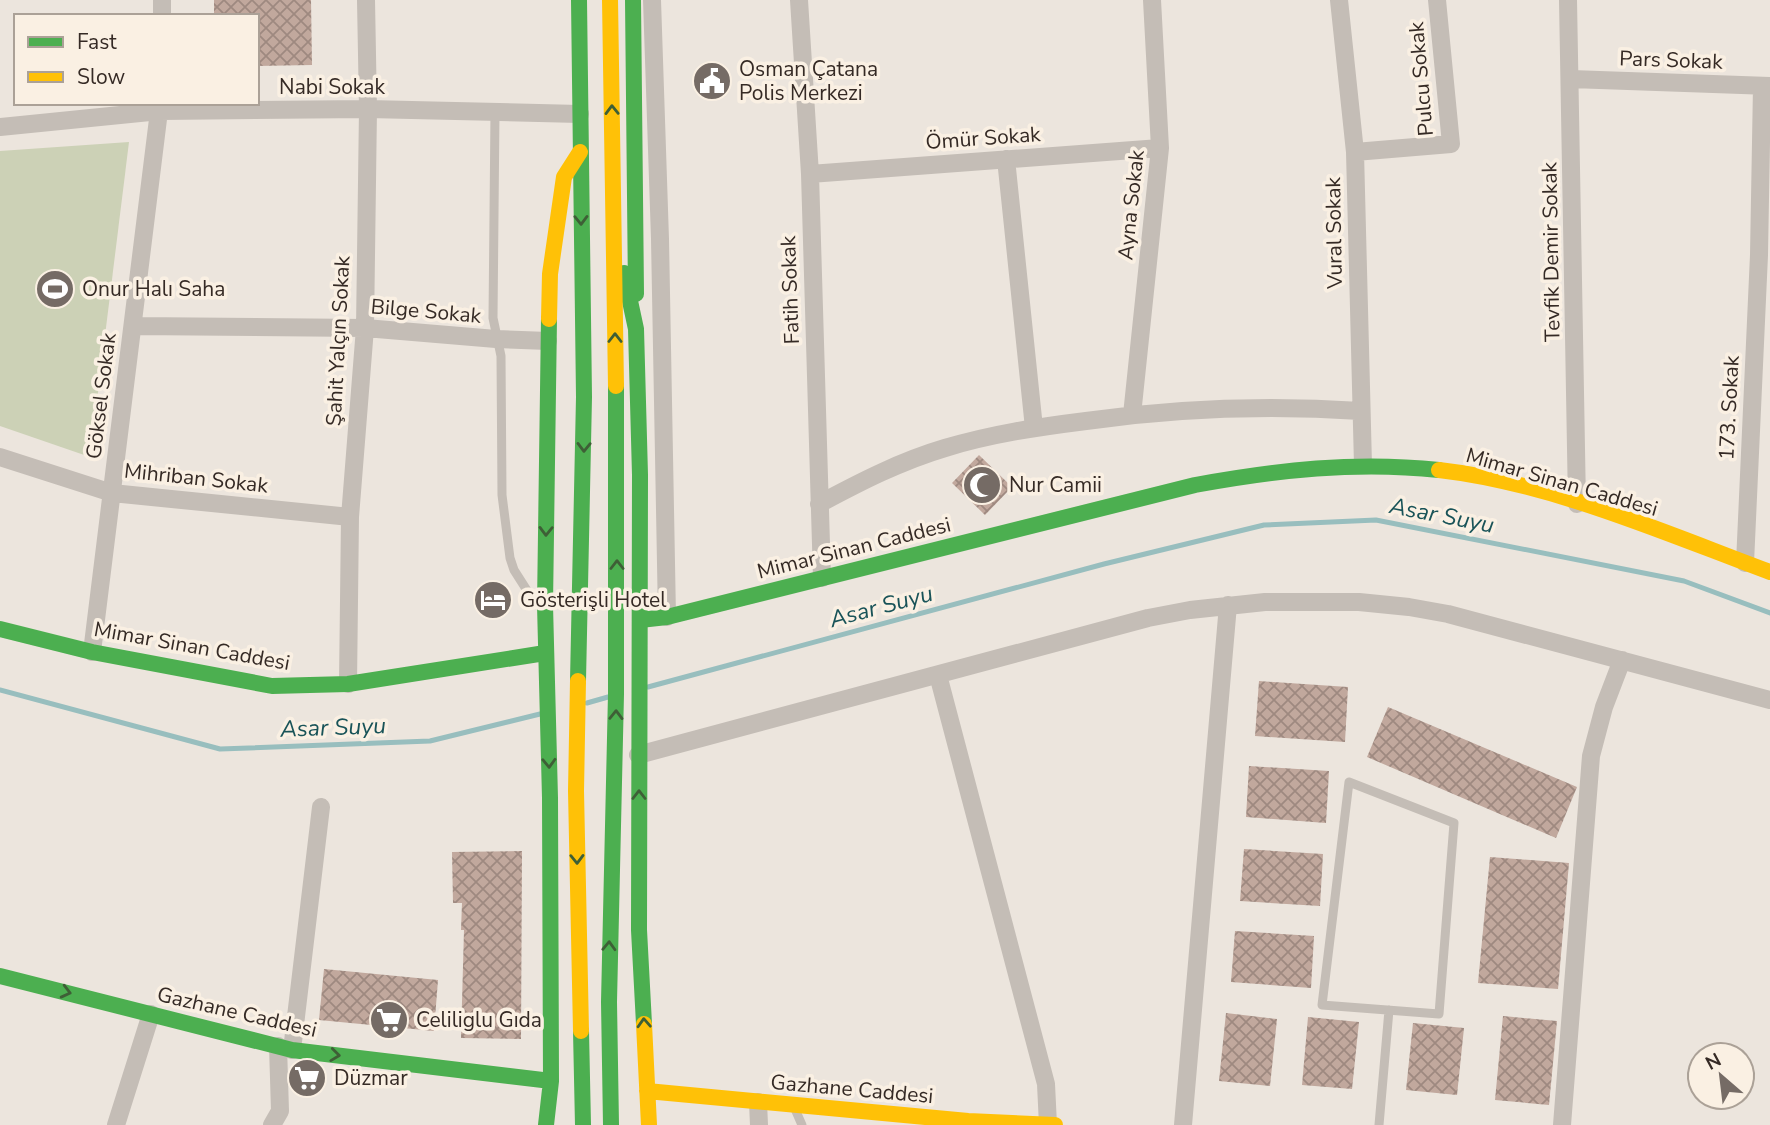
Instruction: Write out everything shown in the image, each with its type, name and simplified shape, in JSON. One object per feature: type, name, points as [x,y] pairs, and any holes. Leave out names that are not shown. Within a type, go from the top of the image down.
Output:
[{"type":"main road","points":[[579,0],[584,397],[576,791],[583,1125]]},
{"type":"main road","points":[[610,0],[615,229],[617,634],[615,784],[608,960],[611,1125]]},
{"type":"main road","points":[[633,0],[640,475],[639,930],[649,1125]]},
{"type":"main road","points":[[546,1125],[551,1081],[550,798],[545,653],[550,274],[564,177],[580,152]]},
{"type":"main road","points":[[615,229],[636,335]]},
{"type":"main road","name":"Mimar Sinan Caddesi","points":[[640,628],[667,617],[1166,491],[1237,478],[1363,465],[1458,472],[1516,486],[1577,504],[1770,572]]},
{"type":"main road","name":"Mimar Sinan Caddesi","points":[[0,629],[92,652],[272,686],[348,684],[545,653]]},
{"type":"main road","name":"Gazhane Caddesi","points":[[0,975],[285,1048],[551,1081]]},
{"type":"main road","name":"Gazhane Caddesi","points":[[647,1091],[967,1124],[1055,1125]]},
{"type":"street","name":"Şahit Yalçın Sokak","points":[[348,684],[350,517],[365,328],[368,109],[366,0]]},
{"type":"street","points":[[652,0],[667,617]]},
{"type":"street","name":"Fatih Sokak","points":[[799,0],[810,174],[822,578]]},
{"type":"street","name":"Ayna Sokak","points":[[1132,415],[1160,148],[1152,0]]},
{"type":"street","name":"Vural Sokak","points":[[1339,0],[1355,152],[1363,465]]},
{"type":"street","name":"Pulcu Sokak","points":[[1355,152],[1451,144],[1437,0]]},
{"type":"street","name":"Tevfik Demir Sokak","points":[[1568,0],[1572,79],[1577,504]]},
{"type":"street","name":"Pars Sokak","points":[[1572,79],[1766,86]]},
{"type":"street","name":"173. Sokak","points":[[1745,563],[1765,255],[1766,86]]},
{"type":"street","name":"Nabi Sokak","points":[[0,127],[160,107],[580,114]]},
{"type":"street","name":"Göksel Sokak","points":[[92,652],[160,107]]},
{"type":"street","name":"Ömür Sokak","points":[[810,174],[1160,148]]},
{"type":"street","points":[[1006,159],[1034,428]]},
{"type":"street","name":"Bilge Sokak","points":[[133,326],[365,328],[496,340],[548,341]]},
{"type":"street","points":[[636,335],[662,343]]},
{"type":"street","points":[[819,503],[867,478],[932,453],[992,436],[1034,428],[1132,415],[1238,407],[1304,407],[1361,411]]},
{"type":"street","name":"Mihriban Sokak","points":[[0,457],[112,493],[350,517]]},
{"type":"street","points":[[638,747],[938,675],[1149,618],[1227,605],[1310,601],[1409,607],[1448,614],[1770,700]]},
{"type":"street","points":[[1183,1125],[1227,605]]},
{"type":"street","points":[[1562,1125],[1591,757],[1604,707],[1622,660]]},
{"type":"street","points":[[938,675],[1046,1084],[1048,1125]]},
{"type":"street","points":[[272,1125],[281,1111],[285,1048],[321,807]]},
{"type":"street","points":[[116,1125],[151,1014]]},
{"type":"street","points":[[758,1102],[760,1125]]},
{"type":"lane","points":[[495,112],[493,318],[501,356],[502,495],[510,558],[528,592],[545,605]]},
{"type":"lane","points":[[1349,782],[1454,823],[1439,1014],[1389,1010],[1322,1004],[1349,782]]},
{"type":"lane","points":[[1379,1125],[1389,1010]]},
{"type":"lane","points":[[793,1105],[802,1125]]},
{"type":"green space","name":"Onur Halı Saha","points":[[129,142],[90,457],[0,426],[0,151]]},
{"type":"building","points":[[214,0],[311,0],[312,65],[259,66],[259,14],[214,14]]},
{"type":"building","name":"Nur Camii","points":[[979,455],[1012,487],[985,515],[952,483]]},
{"type":"building","points":[[1259,681],[1348,687],[1345,742],[1255,736]]},
{"type":"building","points":[[1388,707],[1577,787],[1556,838],[1367,757]]},
{"type":"building","points":[[1249,766],[1329,771],[1326,823],[1246,817]]},
{"type":"building","points":[[1244,849],[1323,854],[1320,906],[1240,901]]},
{"type":"building","points":[[522,851],[521,1039],[461,1038],[464,930],[461,930],[462,903],[453,903],[452,852]]},
{"type":"building","points":[[1490,857],[1569,863],[1558,989],[1478,983]]},
{"type":"building","points":[[1235,931],[1314,936],[1311,988],[1231,982]]},
{"type":"building","points":[[324,969],[438,980],[434,1031],[319,1020]]},
{"type":"building","points":[[1226,1013],[1277,1019],[1270,1086],[1219,1081]]},
{"type":"building","points":[[1503,1016],[1557,1021],[1549,1105],[1495,1100]]},
{"type":"building","points":[[1308,1017],[1359,1022],[1352,1089],[1302,1085]]},
{"type":"building","points":[[1413,1023],[1464,1028],[1457,1095],[1406,1090]]},
{"type":"waterway","name":"Asar Suyu","points":[[648,687],[1104,564],[1264,525],[1376,520],[1684,581],[1770,613]]},
{"type":"waterway","name":"Asar Suyu","points":[[0,690],[220,749],[430,741],[540,714]]},
{"type":"waterway","name":"Asar Suyu","points":[[587,703],[608,697]]},
{"type":"traffic: fast","points":[[578,681],[584,397],[579,0]]},
{"type":"traffic: fast","points":[[633,0],[636,294]]},
{"type":"traffic: fast","points":[[624,273],[636,329],[640,475],[639,930],[644,1024]]},
{"type":"traffic: fast","points":[[546,1125],[551,1081],[550,798],[545,605],[549,319]]},
{"type":"traffic: fast","points":[[611,1125],[609,1002],[616,694],[616,386]]},
{"type":"traffic: fast","points":[[640,620],[667,617],[1195,485],[1317,468],[1377,466],[1439,470]]},
{"type":"traffic: fast","points":[[0,629],[92,652],[272,686],[348,684],[545,653]]},
{"type":"traffic: fast","points":[[0,976],[292,1050],[551,1081]]},
{"type":"traffic: fast","points":[[581,1031],[583,1125]]},
{"type":"traffic: slow","points":[[610,0],[616,386]]},
{"type":"traffic: slow","points":[[549,319],[550,274],[564,177],[580,152]]},
{"type":"traffic: slow","points":[[1439,470],[1524,486],[1566,498],[1608,511],[1770,572]]},
{"type":"traffic: slow","points":[[578,681],[576,791],[581,1031]]},
{"type":"traffic: slow","points":[[644,1024],[649,1125]]},
{"type":"traffic: slow","points":[[647,1091],[968,1121],[1055,1125]]},
{"type":"place","name":"Osman Çatana Polis Merkezi","points":[[712,81]]},
{"type":"place","name":"Onur Halı Saha","points":[[55,289]]},
{"type":"place","name":"Nur Camii","points":[[982,485]]},
{"type":"place","name":"Gösterişli Hotel","points":[[493,600]]},
{"type":"place","name":"Celiliglu Gıda","points":[[389,1020]]},
{"type":"place","name":"Düzmar","points":[[307,1078]]}]
